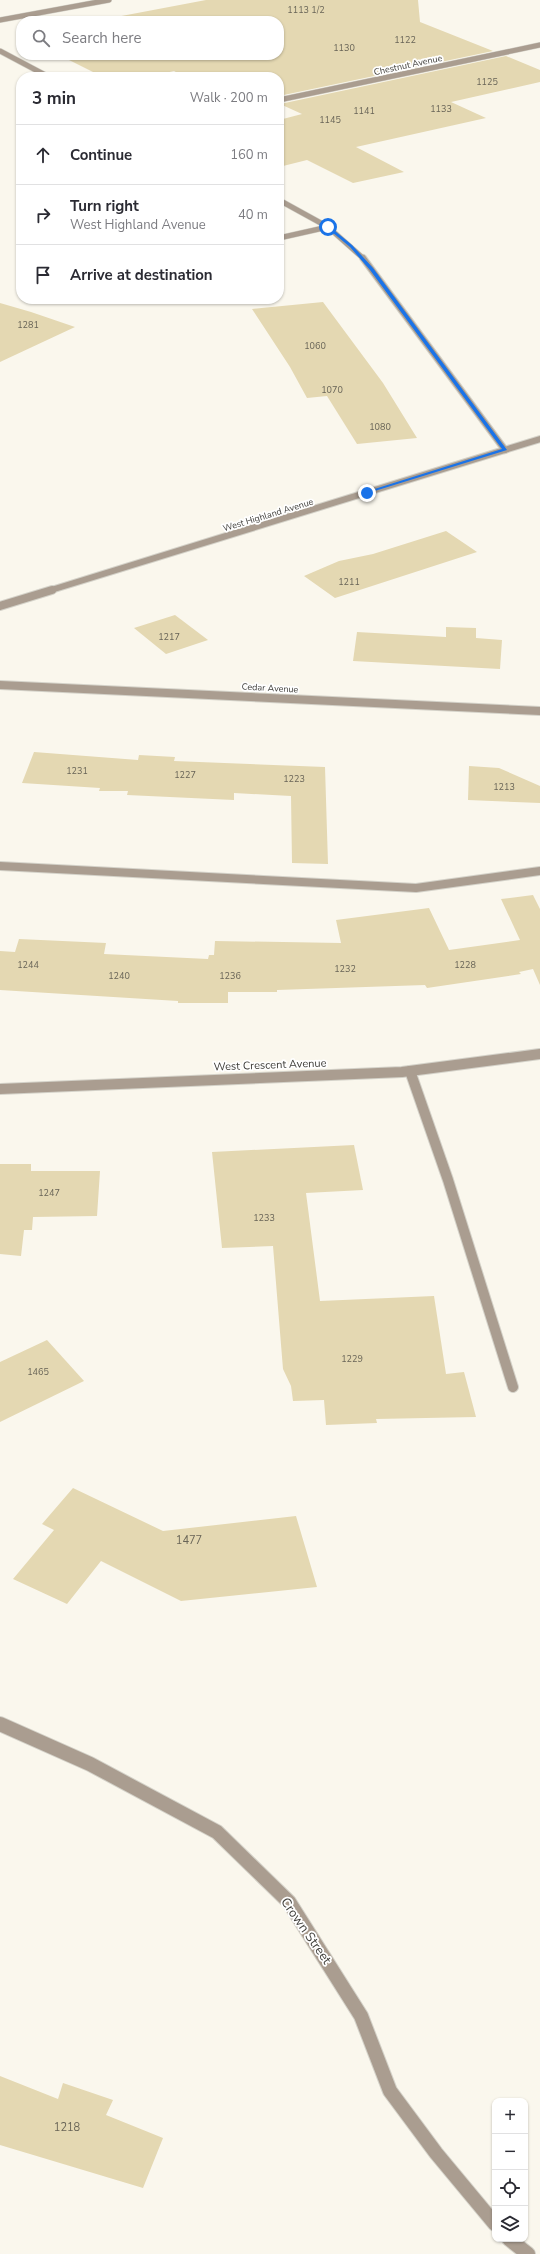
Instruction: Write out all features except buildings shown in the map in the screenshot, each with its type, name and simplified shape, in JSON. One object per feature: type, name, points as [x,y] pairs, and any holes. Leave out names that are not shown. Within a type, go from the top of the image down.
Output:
[{"type":"street","points":[[22,16],[108,0]]},
{"type":"street","points":[[0,20],[16,17]]},
{"type":"street","name":"Chestnut Avenue","points":[[284,99],[540,45]]},
{"type":"street","points":[[0,51],[16,59]]},
{"type":"street","points":[[17,60],[40,72]]},
{"type":"street","points":[[284,203],[328,227],[351,246],[372,269],[505,450]]},
{"type":"street","points":[[284,237],[328,227]]},
{"type":"street","name":"West Highland Avenue","points":[[0,606],[540,439]]},
{"type":"street","name":"Cedar Avenue","points":[[0,685],[540,711]]},
{"type":"street","points":[[0,866],[416,888],[540,871]]},
{"type":"street","name":"West Crescent Avenue","points":[[0,1089],[410,1071],[540,1054]]},
{"type":"street","points":[[410,1071],[448,1180],[513,1386]]},
{"type":"street","name":"Crown Street","points":[[0,1724],[90,1764],[217,1832],[289,1902],[361,2016],[390,2091],[436,2153],[492,2220]]},
{"type":"street","points":[[513,2242],[528,2254]]},
{"type":"route","points":[[328,227],[341,236],[372,269],[505,450],[367,493]]}]
